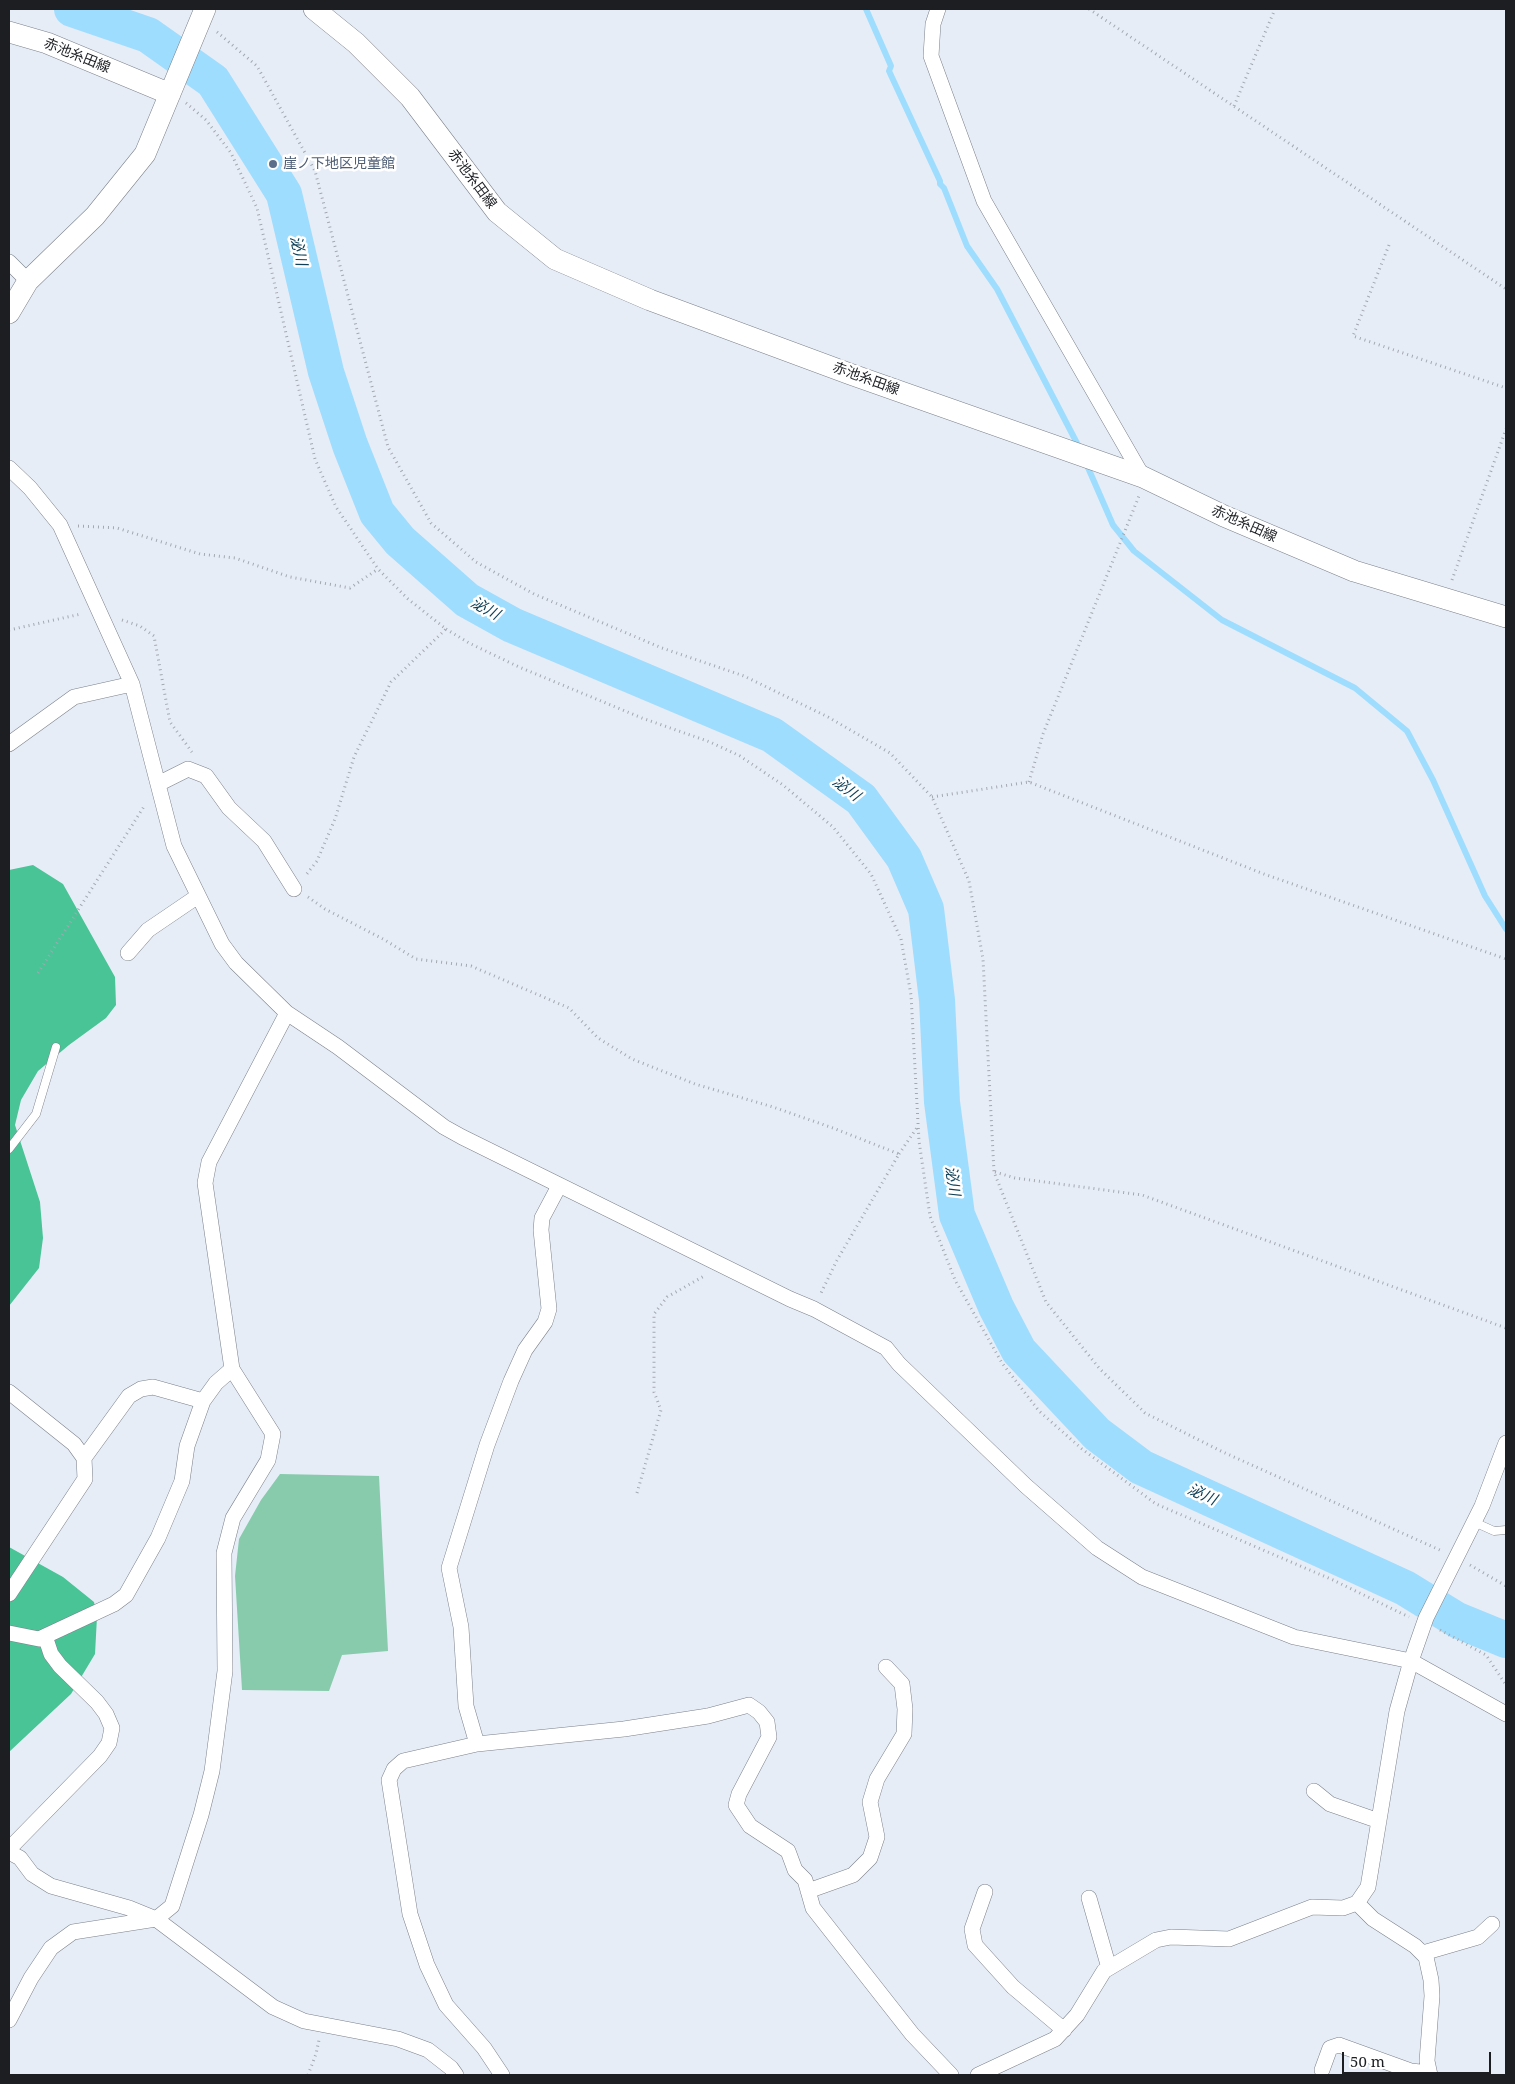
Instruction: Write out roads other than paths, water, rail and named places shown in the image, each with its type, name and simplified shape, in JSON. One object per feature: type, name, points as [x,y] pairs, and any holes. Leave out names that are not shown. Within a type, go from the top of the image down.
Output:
[{"type":"main road","name":"赤池糸田線","points":[[314,9],[356,43],[410,97],[496,212],[555,259],[650,300],[1143,478],[1224,516],[1354,571],[1506,617]]},
{"type":"main road","points":[[9,313],[28,282],[95,216],[145,154],[203,14]]},
{"type":"main road","name":"赤池糸田線","points":[[9,32],[47,43],[173,89]]},
{"type":"street","points":[[938,9],[933,24],[931,56],[984,201],[1143,478]]},
{"type":"street","points":[[9,262],[28,282]]},
{"type":"street","points":[[9,468],[30,488],[63,531],[132,684],[174,846],[222,944],[236,963],[287,1013],[338,1047],[444,1127],[559,1186],[814,1309],[886,1348],[899,1364],[1026,1486],[1098,1548],[1142,1577],[1294,1637],[1411,1661],[1506,1714]]},
{"type":"street","points":[[9,744],[74,696],[132,684]]},
{"type":"street","points":[[158,784],[188,769],[206,776],[230,808],[264,841],[294,889]]},
{"type":"street","points":[[128,953],[148,930],[198,896]]},
{"type":"street","points":[[9,2020],[31,1978],[51,1948],[73,1932],[156,1919],[172,1906],[201,1815],[212,1771],[225,1671],[224,1554],[233,1518],[268,1460],[273,1434],[232,1369],[205,1183],[209,1162],[287,1013]]},
{"type":"street","points":[[477,1744],[466,1706],[461,1627],[449,1568],[487,1445],[525,1350],[545,1322],[549,1309],[540,1230],[542,1218],[559,1186]]},
{"type":"street","points":[[9,1633],[39,1639],[114,1604],[126,1595],[158,1538],[182,1481],[187,1446],[203,1401],[216,1383],[232,1369]]},
{"type":"street","points":[[84,1458],[129,1396],[141,1389],[153,1387],[203,1401]]},
{"type":"street","points":[[9,1392],[74,1444],[84,1458],[85,1479],[9,1594]]},
{"type":"street","points":[[978,2075],[1055,2040],[1077,2015],[1104,1971],[1156,1940],[1171,1937],[1229,1939],[1312,1907],[1342,1908],[1357,1903],[1368,1887],[1398,1712],[1411,1661],[1425,1621],[1474,1522],[1506,1443]]},
{"type":"street","points":[[45,1636],[51,1654],[60,1666],[97,1702],[106,1714],[112,1728],[109,1743],[100,1756],[9,1850],[20,1858],[32,1874],[51,1886],[129,1908],[156,1919],[273,2007],[304,2021],[398,2039],[428,2050],[451,2068],[456,2075]]},
{"type":"street","points":[[808,1891],[853,1876],[870,1858],[877,1837],[870,1802],[877,1779],[904,1734],[905,1709],[902,1684],[886,1667]]},
{"type":"street","points":[[502,2075],[484,2048],[446,2005],[427,1965],[410,1914],[389,1780],[394,1769],[403,1761],[477,1744],[624,1729],[708,1716],[749,1705],[759,1712],[767,1722],[769,1737],[739,1794],[736,1805],[750,1826],[788,1851],[795,1870],[805,1880],[813,1908],[912,2034],[951,2075]]},
{"type":"street","points":[[1314,1791],[1330,1804],[1379,1821]]},
{"type":"street","points":[[985,1892],[972,1929],[975,1945],[1013,1987],[1064,2030]]},
{"type":"street","points":[[1089,1898],[1109,1968]]},
{"type":"street","points":[[1322,2070],[1330,2048],[1339,2045],[1411,2071],[1429,2074],[1427,2061],[1431,1980],[1426,1957],[1373,1919],[1357,1903]]},
{"type":"street","points":[[1422,1953],[1478,1937],[1492,1924]]},
{"type":"lane","points":[[9,1149],[36,1114],[56,1046]]},
{"type":"lane","points":[[1474,1522],[1494,1532],[1506,1530]]},
{"type":"waterway","name":"泌川","points":[[72,9],[148,35],[213,81],[284,194],[326,372],[350,445],[377,513],[400,541],[467,600],[512,625],[772,735],[861,799],[904,858],[926,909],[937,1000],[942,1102],[957,1215],[996,1307],[1019,1351],[1097,1434],[1141,1467],[1405,1588],[1457,1620],[1506,1640]]},
{"type":"waterway","points":[[866,9],[891,66],[889,71],[940,184],[944,188],[967,246],[997,289],[1080,449]]},
{"type":"waterway","points":[[1086,463],[1113,525],[1134,551],[1222,620],[1355,688],[1407,731],[1433,780],[1485,896],[1506,929]]},
{"type":"place","name":"崖ノ下地区児童館","points":[[273,164]]}]
